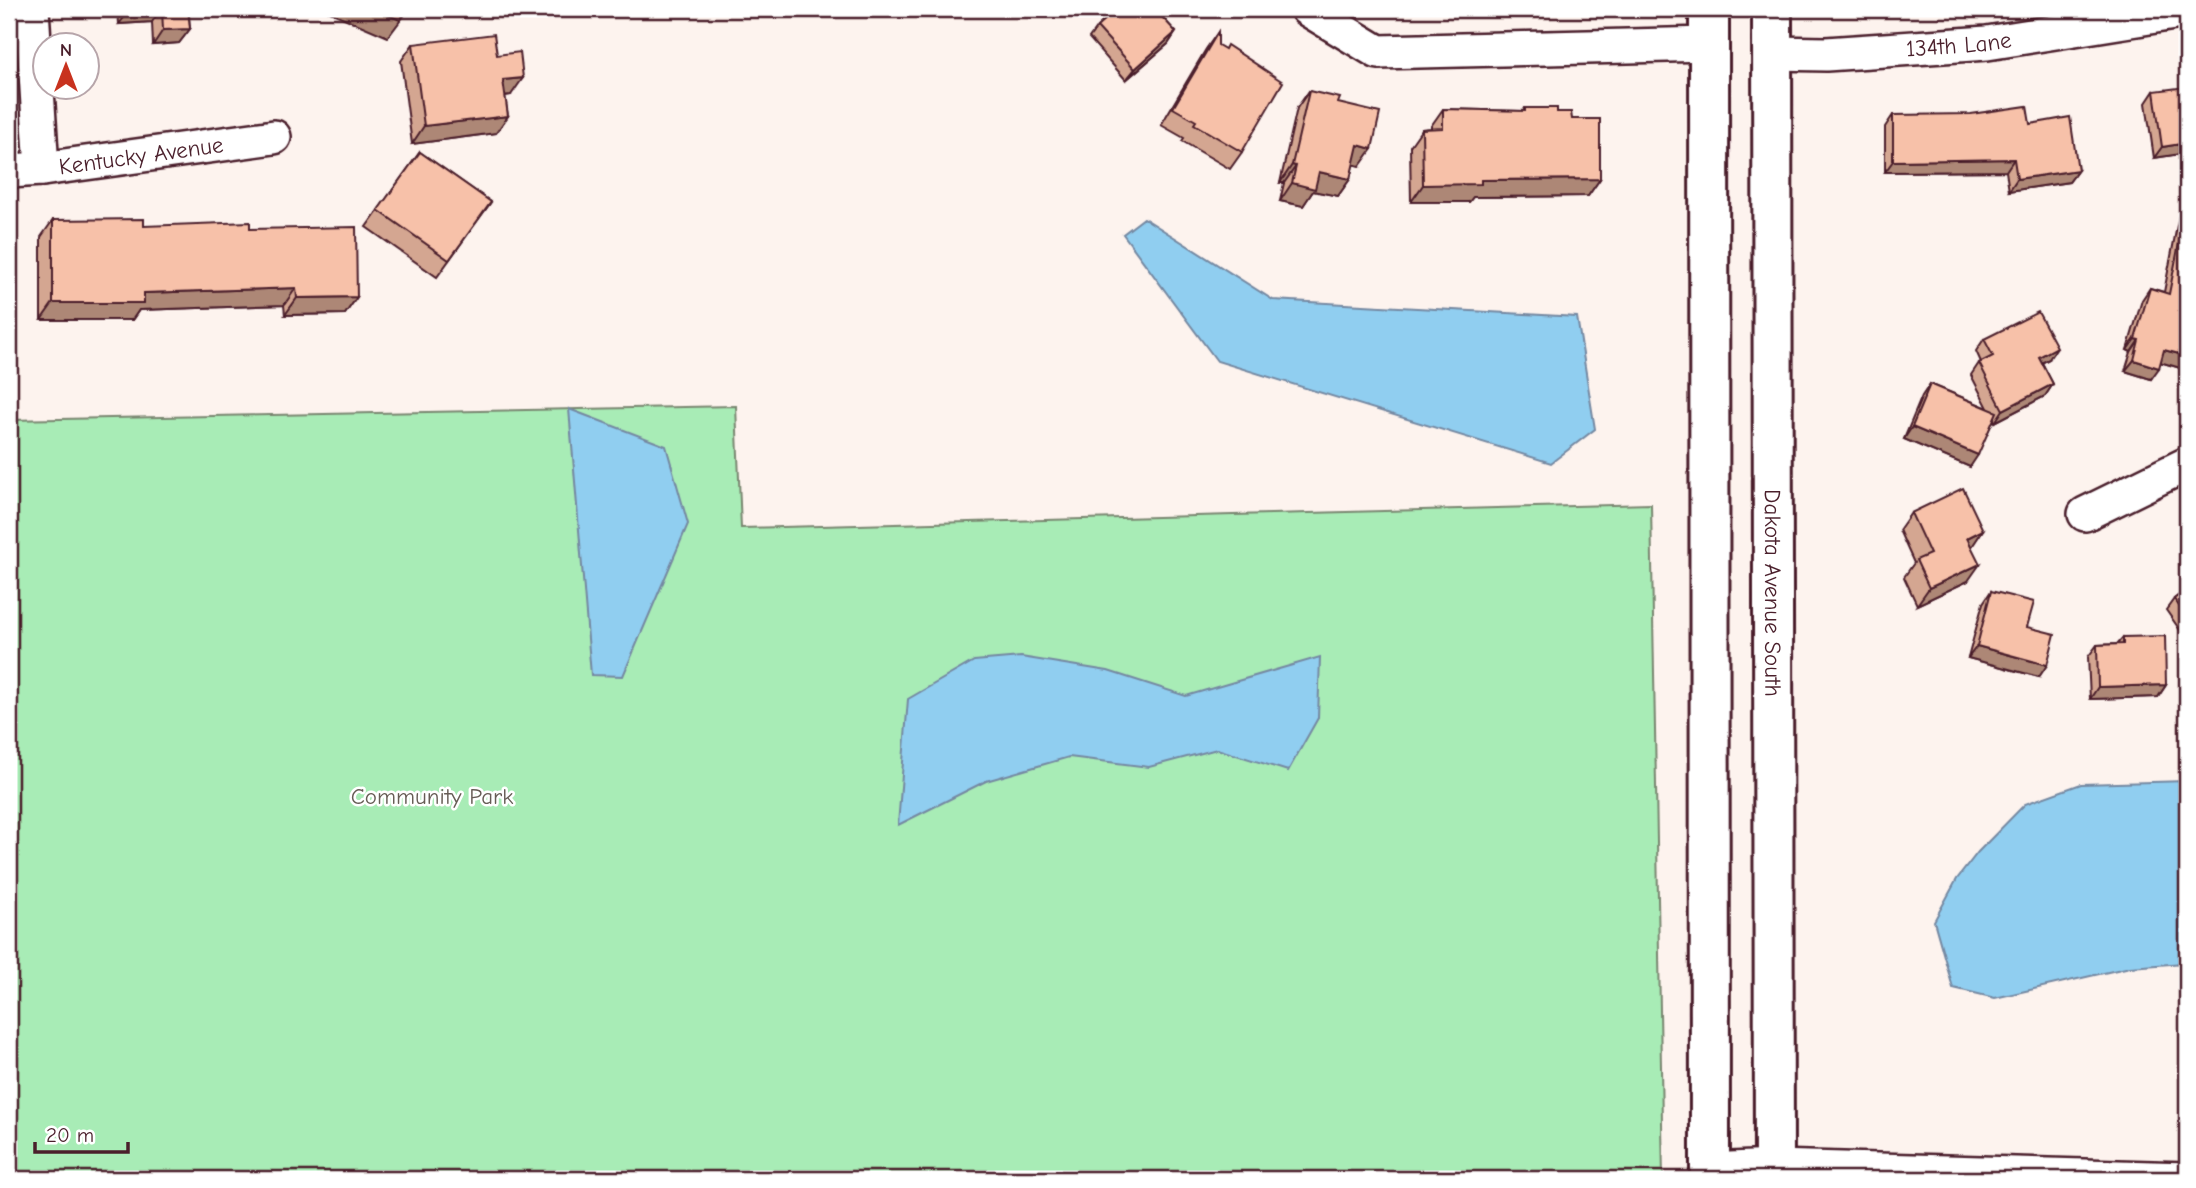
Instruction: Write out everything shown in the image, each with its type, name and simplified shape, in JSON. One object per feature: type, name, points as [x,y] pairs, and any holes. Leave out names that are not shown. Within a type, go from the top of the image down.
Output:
[{"type":"main road","name":"Dakota Avenue South","points":[[1772,9],[1774,1173]]},
{"type":"main road","points":[[1709,27],[1709,1175]]},
{"type":"street","points":[[32,9],[42,169]]},
{"type":"street","points":[[1307,9],[1378,52],[1709,27]]},
{"type":"street","name":"134th Lane","points":[[1772,53],[1826,54],[1987,43],[2187,11]]},
{"type":"street","name":"Kentucky Avenue","points":[[9,172],[274,137]]},
{"type":"street","points":[[2085,514],[2187,464]]},
{"type":"street","points":[[1709,1175],[1774,1173],[2187,1179]]},
{"type":"green space","name":"Community Park","points":[[736,406],[741,528],[1651,504],[1663,1179],[9,1179],[9,420]]},
{"type":"water","points":[[1144,218],[1273,300],[1577,317],[1595,429],[1551,463],[1217,361],[1123,234]]},
{"type":"water","points":[[569,409],[666,446],[688,524],[623,676],[591,675]]},
{"type":"water","points":[[1021,657],[1108,671],[1186,696],[1320,657],[1318,718],[1288,771],[1217,749],[1149,767],[1069,757],[986,781],[898,825],[908,699],[974,661]]},
{"type":"water","points":[[2187,781],[2187,961],[2130,967],[1995,998],[1953,988],[1934,921],[1957,879],[1978,852],[2025,804],[2081,784]]},
{"type":"building","points":[[162,9],[188,9],[190,29],[163,30]]},
{"type":"building","points":[[374,9],[408,9],[400,20]]},
{"type":"building","points":[[1117,9],[1171,9],[1162,17],[1176,32],[1135,69],[1097,27]]},
{"type":"building","points":[[1218,32],[1218,45],[1225,49],[1227,45],[1283,82],[1242,152],[1194,124],[1196,121],[1173,108]]},
{"type":"building","points":[[494,34],[497,55],[520,52],[523,78],[503,80],[508,116],[424,126],[413,44]]},
{"type":"building","points":[[2187,87],[2187,143],[2162,147],[2154,91]]},
{"type":"building","points":[[1309,91],[1340,98],[1338,103],[1380,113],[1372,149],[1358,145],[1350,179],[1319,172],[1315,189],[1292,183],[1296,166],[1292,165]]},
{"type":"building","points":[[2027,106],[2030,124],[2070,117],[2078,170],[2017,179],[2014,159],[1893,161],[1893,115],[1971,114]]},
{"type":"building","points":[[1525,108],[1557,108],[1557,112],[1571,112],[1572,119],[1600,119],[1600,179],[1481,180],[1481,184],[1423,185],[1422,129],[1443,128],[1443,109],[1525,111]]},
{"type":"building","points":[[420,152],[491,202],[449,260],[378,210]]},
{"type":"building","points":[[2187,203],[2187,356],[2164,350],[2159,368],[2134,360],[2139,340],[2135,339],[2150,288],[2169,294]]},
{"type":"building","points":[[144,219],[144,226],[250,222],[250,229],[356,227],[357,297],[297,298],[296,288],[144,293],[144,303],[53,303],[53,220]]},
{"type":"building","points":[[2038,312],[2057,347],[2039,357],[2053,384],[2003,410],[1979,363],[1993,356],[1984,339]]},
{"type":"building","points":[[1930,384],[1997,412],[1978,455],[1912,427]]},
{"type":"building","points":[[1963,488],[1983,530],[1967,538],[1980,564],[1929,588],[1916,560],[1930,554],[1911,513]]},
{"type":"building","points":[[2187,589],[2187,617],[2174,599]]},
{"type":"building","points":[[1991,591],[2034,602],[2027,627],[2055,634],[2047,665],[1977,646]]},
{"type":"building","points":[[2165,636],[2166,685],[2098,687],[2097,645],[2123,644],[2123,637]]}]
